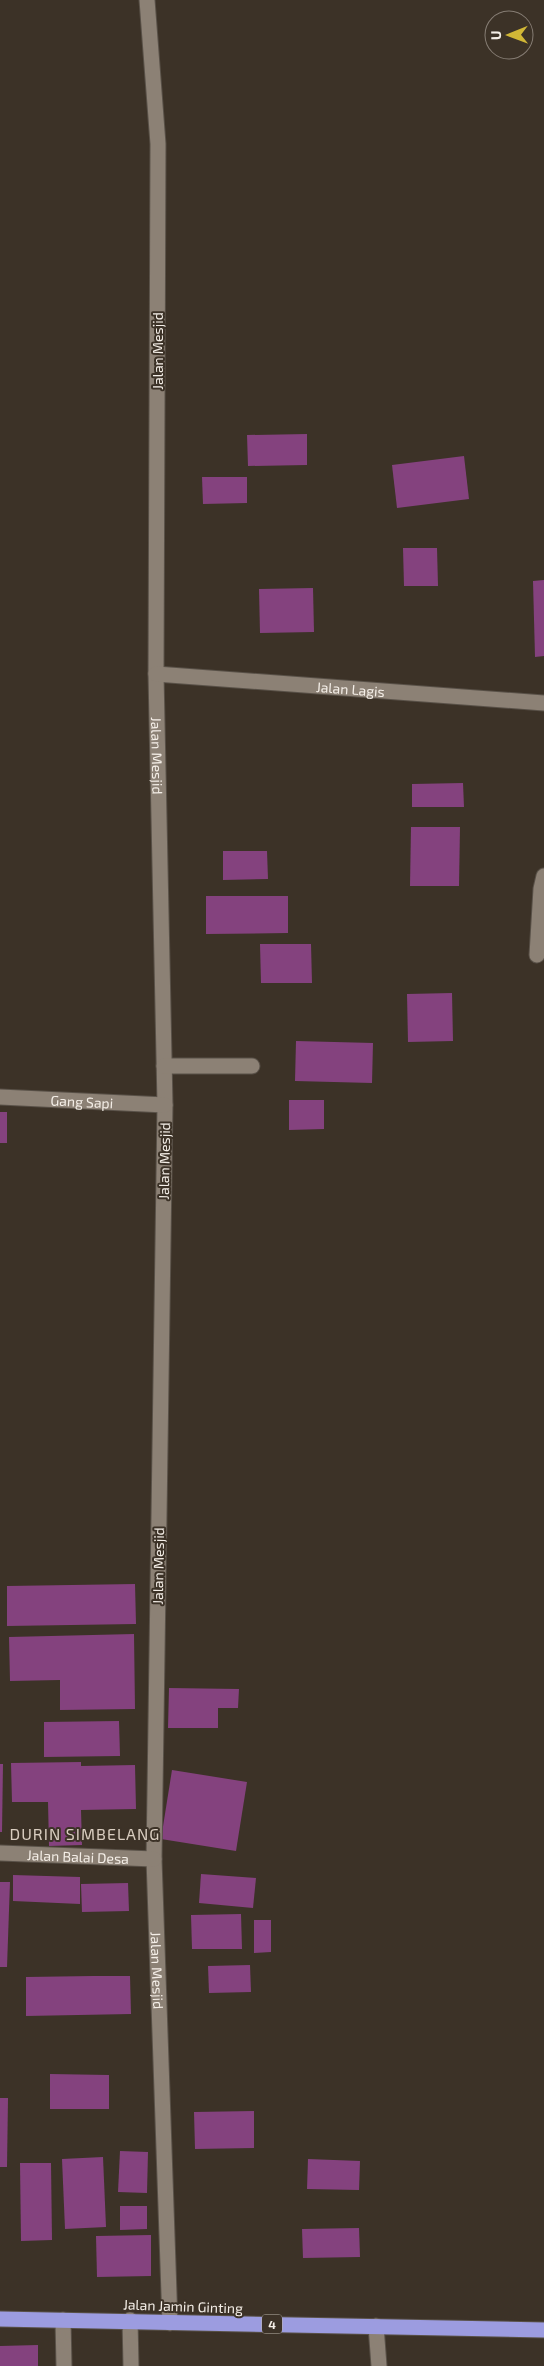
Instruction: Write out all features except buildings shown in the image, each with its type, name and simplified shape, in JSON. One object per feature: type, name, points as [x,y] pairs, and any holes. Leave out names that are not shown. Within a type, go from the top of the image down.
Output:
[{"type":"highway","name":"Jalan Jamin Ginting","points":[[0,2319],[130,2320],[170,2323],[544,2330]]},
{"type":"street","name":"Jalan Mesjid","points":[[146,0],[158,144],[156,674],[165,1105],[154,1859],[170,2323]]},
{"type":"street","name":"Jalan Lagis","points":[[156,674],[544,702]]},
{"type":"street","points":[[537,955],[541,889],[544,876]]},
{"type":"street","points":[[164,1066],[252,1066]]},
{"type":"street","name":"Gang Sapi","points":[[0,1097],[165,1105]]},
{"type":"street","name":"Jalan Balai Desa","points":[[0,1853],[154,1859]]},
{"type":"street","points":[[63,2320],[64,2366]]},
{"type":"street","points":[[130,2320],[131,2366]]},
{"type":"street","points":[[376,2326],[379,2366]]},
{"type":"district","name":"DURIN SIMBELANG","points":[[85,1833]]}]
